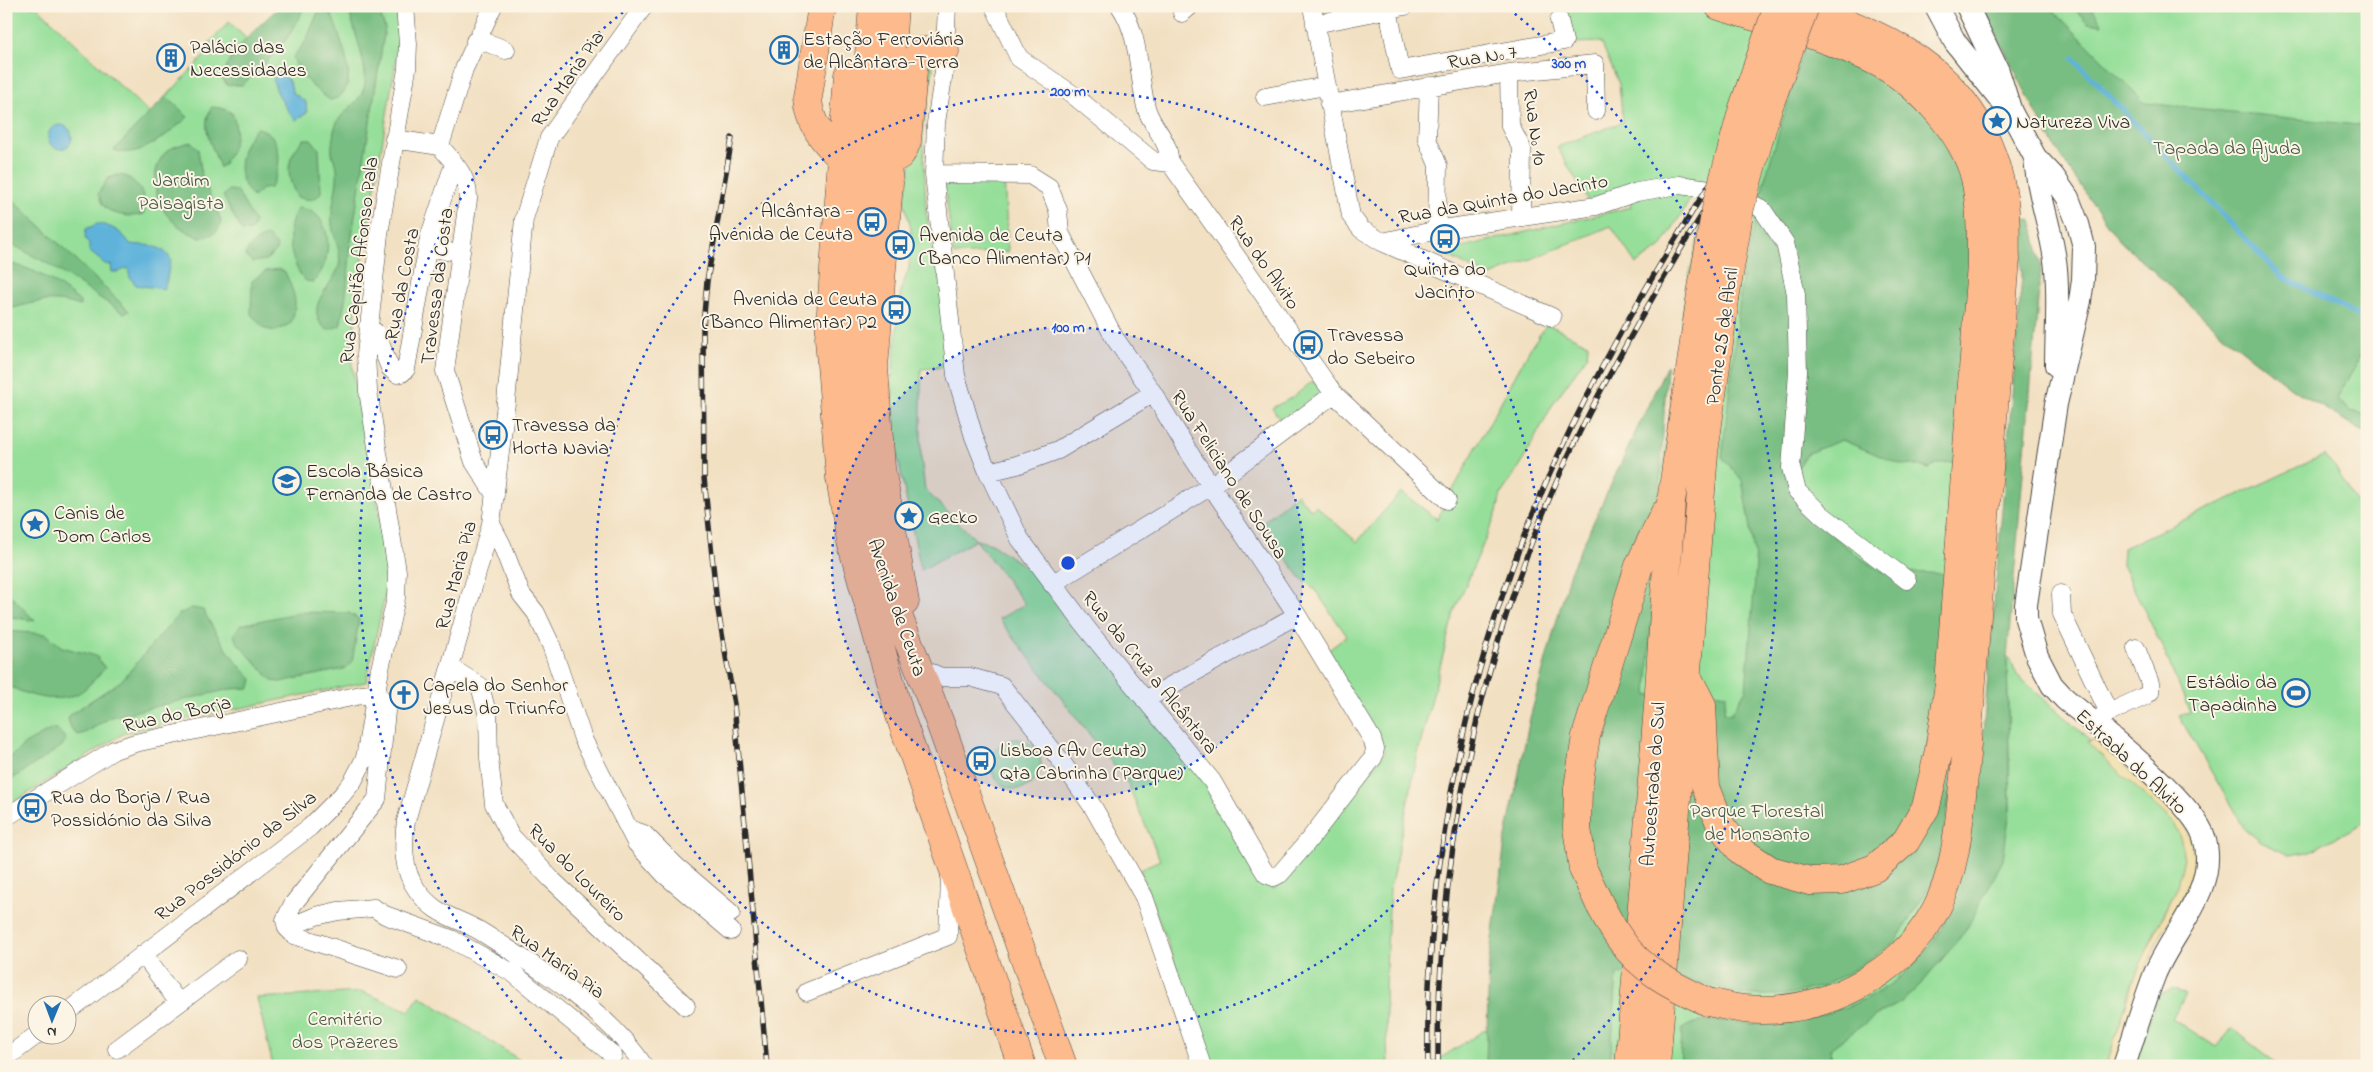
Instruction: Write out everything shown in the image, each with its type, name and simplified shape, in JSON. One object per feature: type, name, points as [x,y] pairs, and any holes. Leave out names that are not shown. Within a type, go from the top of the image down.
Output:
[{"type":"highway","points":[[822,6],[809,87],[808,110],[817,130],[870,145]]},
{"type":"highway","name":"Avenida de Ceuta","points":[[854,6],[870,145],[889,183],[874,367],[877,431],[881,468],[914,660],[940,723],[1063,1066]]},
{"type":"highway","name":"Avenida de Ceuta","points":[[873,6],[870,145],[829,339],[840,478],[852,542],[900,716],[1022,1065]]},
{"type":"highway","points":[[870,145],[894,6]]},
{"type":"highway","points":[[1687,676],[1702,705],[1706,787],[1721,826],[1741,851],[1770,870],[1810,881],[1842,880],[1875,868],[1906,841],[1926,808],[1939,750],[1949,684],[1982,265],[1980,213],[1974,177],[1962,145],[1939,112],[1912,86],[1875,60],[1832,43],[1719,6]]},
{"type":"highway","name":"Ponte 25 de Abril","points":[[1687,676],[1704,453],[1717,202],[1742,108],[1778,6]]},
{"type":"highway","points":[[1670,502],[1639,566],[1586,736],[1578,788],[1577,828],[1583,868],[1600,905],[1621,941],[1647,968],[1673,986],[1708,1002],[1743,1010],[1809,1005],[1844,993],[1878,973],[1902,953],[1922,931],[1936,909],[1949,876],[1958,834],[1969,722],[2006,259],[2004,203],[1996,167],[1974,117],[1952,87],[1920,60],[1885,38],[1840,19],[1797,6]]},
{"type":"highway","name":"Ponte 25 de Abril","points":[[1670,502],[1713,296],[1766,114],[1805,6]]},
{"type":"highway","points":[[870,145],[914,59],[923,51],[945,51]]},
{"type":"highway","name":"Autoestrada do Sul","points":[[1629,1066],[1657,715],[1670,502]]},
{"type":"highway","name":"Autoestrada do Sul","points":[[1656,1066],[1687,676]]},
{"type":"street","name":"Rua Capitão Afonso Pala","points":[[375,695],[398,584],[368,391],[366,355],[368,326],[394,139],[407,69],[408,44],[405,6]]},
{"type":"street","points":[[440,146],[464,68],[493,6]]},
{"type":"street","name":"Rua Maria Pia","points":[[644,6],[549,138],[524,220],[491,524],[406,821],[404,851],[407,873],[417,891],[432,907],[443,916],[477,930],[527,960],[569,992],[618,1035],[644,1066]]},
{"type":"street","name":"Rua da Cruz a Alcântara","points":[[948,6],[945,51],[936,123],[934,174],[956,375],[988,472],[1020,539],[1052,584],[1212,781],[1248,845],[1270,877],[1274,877],[1285,869]]},
{"type":"street","points":[[994,6],[1019,58],[1072,94],[1153,161],[1170,163]]},
{"type":"street","name":"Rua do Alvito","points":[[1120,6],[1127,16],[1138,58],[1149,114],[1167,148],[1170,163],[1334,394],[1446,500]]},
{"type":"street","name":"Rua da Quinta do Jacinto","points":[[1312,6],[1351,216],[1361,229],[1382,242],[1552,317]]},
{"type":"street","points":[[1936,6],[1955,42],[2011,112]]},
{"type":"street","points":[[1967,6],[1998,71],[2011,112],[2035,157],[2054,176],[2068,198],[2084,247],[2084,280],[2056,404]]},
{"type":"street","points":[[1315,24],[1397,8],[1400,70],[1564,41],[1559,20]]},
{"type":"street","points":[[475,41],[488,43],[506,50]]},
{"type":"street","name":"Rua Nº 7","points":[[1329,104],[1509,73],[1595,64],[1596,111]]},
{"type":"street","name":"Rua Nº 10","points":[[1509,73],[1510,126],[1522,149],[1521,218]]},
{"type":"street","points":[[1265,97],[1326,86]]},
{"type":"street","points":[[1429,86],[1427,139],[1438,166],[1437,231]]},
{"type":"street","points":[[394,139],[440,146],[454,164]]},
{"type":"street","points":[[2035,157],[2036,177],[2046,210],[2056,269],[2056,404]]},
{"type":"street","name":"Travessa da Costa","points":[[454,164],[464,177],[468,199],[445,371],[474,462],[495,496]]},
{"type":"street","name":"Rua da Costa","points":[[368,326],[376,333],[390,368],[397,374],[402,373],[406,369],[430,238],[454,164]]},
{"type":"street","name":"Rua Feliciano de Sousa","points":[[934,174],[1030,175],[1049,188],[1058,210],[1060,233],[1114,337],[1153,393],[1211,486],[1297,615],[1353,706],[1375,749],[1373,758],[1285,869]]},
{"type":"street","name":"Rua da Quinta do Jacinto","points":[[1382,242],[1437,231],[1596,206],[1637,192],[1679,185],[1726,192],[1762,209],[1785,243],[1796,294],[1798,372],[1791,468],[1797,491],[1822,515],[1907,580]]},
{"type":"street","points":[[436,219],[436,248],[447,251]]},
{"type":"street","points":[[988,472],[1017,465],[1058,450],[1153,393]]},
{"type":"street","points":[[1052,584],[1211,486],[1334,394]]},
{"type":"street","name":"Estrada do Alvito","points":[[2056,404],[2026,605],[2029,632],[2037,656],[2052,685],[2065,699],[2100,717],[2196,819],[2204,836],[2207,856],[2206,871],[2200,891],[2158,967],[2124,1066]]},
{"type":"street","points":[[491,524],[502,545],[521,594],[536,613],[551,645],[583,739],[636,843],[665,875],[731,931]]},
{"type":"street","points":[[2061,594],[2062,614],[2100,717],[2150,692],[2150,683],[2136,648]]},
{"type":"street","points":[[1145,700],[1297,615]]},
{"type":"street","points":[[914,660],[927,671],[942,676],[970,677],[1002,686],[1062,761],[1093,807],[1144,897],[1202,1066]]},
{"type":"street","name":"Rua do Loureiro","points":[[451,668],[480,686],[488,716],[489,758],[494,804],[511,836],[551,879],[686,1006]]},
{"type":"street","name":"Rua do Borja","points":[[6,817],[114,750],[135,743],[361,695],[375,695]]},
{"type":"street","points":[[375,695],[381,698],[386,711],[377,799],[293,904],[285,920],[287,928],[294,935],[398,969]]},
{"type":"street","name":"Rua Possidónio da Silva","points":[[78,1004],[302,834],[342,795],[353,781],[365,758],[375,695]]},
{"type":"street","points":[[630,830],[644,834],[676,866],[731,913]]},
{"type":"street","points":[[807,992],[948,936],[951,863]]},
{"type":"street","points":[[287,928],[316,916],[338,911],[374,908],[385,915],[451,939],[513,972],[613,1055]]},
{"type":"street","points":[[143,954],[178,1002]]},
{"type":"street","points":[[117,1049],[238,959]]},
{"type":"street","points":[[6,1058],[28,1042]]},
{"type":"green space","points":[[6,6],[36,6],[150,114],[206,54],[202,51],[229,22],[247,39],[281,6],[393,6],[402,25],[357,294],[352,366],[390,572],[366,682],[126,732],[6,807]]},
{"type":"green space","points":[[281,6],[304,6],[293,29],[270,59],[242,85],[227,85],[222,78],[225,68],[231,59],[255,30]]},
{"type":"green space","points":[[348,6],[377,6],[385,28],[350,248],[347,287],[342,316],[340,326],[327,330],[320,322],[317,313],[321,297],[336,273],[340,261],[332,225],[337,175],[337,166],[332,154],[334,131],[339,119],[362,94],[365,80],[363,59]]},
{"type":"green space","name":"Parque Florestal de Monsanto","points":[[1563,6],[1754,6],[1789,17],[1996,273],[1935,967],[1966,930],[2010,809],[2007,658],[2010,658],[2017,675],[2090,740],[2087,742],[2173,822],[2181,840],[2184,859],[2178,886],[2156,929],[2132,985],[2106,1066],[1428,1066],[1609,951],[1648,534],[1664,461],[1686,289],[1711,187],[1698,187],[1661,247],[1636,264],[1611,226],[1488,277],[1441,252],[1631,207],[1630,198],[1593,209],[1557,147],[1623,122],[1619,84],[1601,42],[1575,43]]},
{"type":"green space","name":"Tapada da Ajuda","points":[[1982,6],[2367,6],[2367,434],[2291,388],[2226,337],[2118,239],[2071,172],[2045,130]]},
{"type":"green space","name":"Tapada da Ajuda","points":[[1982,6],[2049,6],[2145,103],[2367,126],[2367,343],[2337,399],[2351,411],[2367,415],[2367,434],[2291,388],[2226,337],[2118,239],[2071,172],[2045,130]]},
{"type":"green space","points":[[2072,6],[2091,6],[2103,25],[2088,23]]},
{"type":"green space","points":[[323,10],[332,15],[344,50],[348,76],[346,87],[341,96],[330,100],[303,76],[293,57],[306,41],[318,12]]},
{"type":"green space","name":"Parque Florestal de Monsanto","points":[[1808,35],[1912,86],[1974,177],[1966,461],[1938,463],[1929,469],[1912,464],[1902,465],[1842,440],[1808,453],[1789,480],[1816,522],[1859,557],[1881,571],[1950,574],[1944,681],[1952,777],[1937,874],[1896,941],[1860,966],[1824,986],[1785,995],[1742,995],[1699,982],[1617,974],[1610,1066],[1486,1066],[1489,961],[1505,842],[1530,718],[1570,572],[1667,365],[1647,696],[1713,692],[1726,694],[1724,712],[1731,714],[1746,690],[1756,565],[1742,480],[1722,457],[1744,262],[1747,260],[1764,182]]},
{"type":"green space","points":[[931,64],[933,68],[923,129],[926,213],[941,283],[946,367],[921,369],[921,458],[925,490],[976,540],[921,570],[895,444],[892,376],[901,289],[909,269],[911,229],[904,201],[917,128],[924,66]]},
{"type":"green space","name":"Jardim Paisagista","points":[[166,96],[188,117],[163,137],[144,148],[124,152],[114,150]]},
{"type":"green space","name":"Jardim Paisagista","points":[[212,107],[221,108],[232,113],[234,120],[235,135],[232,149],[220,168],[208,137],[208,114]]},
{"type":"green space","name":"Jardim Paisagista","points":[[257,128],[266,131],[272,137],[276,144],[279,162],[270,188],[262,189],[253,197],[241,177],[240,162],[248,139]]},
{"type":"green space","points":[[304,139],[311,139],[319,149],[321,192],[314,199],[297,197],[289,174],[289,166],[294,153]]},
{"type":"green space","name":"Jardim Paisagista","points":[[191,142],[198,149],[202,177],[221,220],[219,228],[215,233],[200,238],[171,220],[159,202],[155,184],[157,167],[166,152]]},
{"type":"green space","name":"Jardim Paisagista","points":[[119,175],[131,179],[140,189],[145,201],[144,214],[134,216],[117,214],[102,204],[98,194],[108,178]]},
{"type":"green space","points":[[1004,177],[1008,252],[954,255],[944,183]]},
{"type":"green space","name":"Jardim Paisagista","points":[[229,190],[237,191],[255,222],[251,231],[242,231],[223,196]]},
{"type":"green space","points":[[6,193],[129,311],[123,313],[50,265],[6,241]]},
{"type":"green space","points":[[298,208],[310,211],[319,217],[327,238],[325,262],[313,282],[306,281],[300,274],[292,256],[290,245],[291,225]]},
{"type":"green space","points":[[2022,218],[2032,221],[2041,266],[2007,658],[2010,809],[2003,860],[1966,930],[1924,981],[1902,1002],[1875,1016],[1831,1048],[1832,1066],[1680,1066],[1682,1029],[1692,1024],[1715,1021],[1763,1025],[1775,1024],[1822,1015],[1866,999],[1905,973],[1921,957],[1936,937],[1947,916],[1959,872],[1982,745],[2022,277],[2019,235]]},
{"type":"green space","name":"Jardim Paisagista","points":[[267,236],[277,245],[276,251],[266,260],[252,262],[245,255],[247,251],[251,245]]},
{"type":"green space","points":[[6,263],[17,265],[46,277],[80,302],[80,306],[60,301],[43,301],[6,310]]},
{"type":"green space","points":[[279,269],[285,272],[291,286],[295,309],[291,323],[276,331],[265,329],[251,314],[252,281],[266,271]]},
{"type":"green space","points":[[1547,324],[1588,344],[1587,356],[1554,402],[1521,464],[1501,494],[1497,512],[1454,612],[1417,757],[1390,889],[1385,988],[1388,1066],[1213,1066],[1140,869],[1160,860],[1127,782],[999,619],[1025,604],[976,540],[991,544],[1052,584],[1206,777],[1241,852],[1273,889],[1278,886],[1385,752],[1326,652],[1347,636],[1315,590],[1301,578],[1287,560],[1263,522],[1297,494],[1311,510],[1316,506],[1357,542],[1401,492],[1437,519],[1531,347]]},
{"type":"green space","points":[[1313,381],[1322,391],[1283,423],[1272,408],[1293,397]]},
{"type":"green space","points":[[2324,455],[2335,467],[2367,520],[2367,821],[2308,852],[2290,855],[2261,842],[2244,828],[2179,716],[2190,712],[2161,644],[2122,565],[2123,548]]},
{"type":"green space","points":[[6,591],[35,621],[6,616]]},
{"type":"green space","points":[[191,608],[203,610],[225,646],[252,679],[250,688],[230,689],[111,717],[85,733],[77,735],[71,728],[68,719],[71,714],[121,681],[178,615]]},
{"type":"green space","points":[[301,612],[349,613],[359,619],[352,663],[344,669],[280,682],[272,681],[236,641],[234,634],[240,625]]},
{"type":"green space","points":[[6,631],[46,634],[62,647],[96,656],[105,668],[84,689],[68,697],[50,698],[22,692],[6,684]]},
{"type":"green space","points":[[52,729],[57,729],[66,739],[62,746],[6,783],[6,761],[25,744]]},
{"type":"green space","points":[[1011,739],[1021,739],[1034,746],[1041,759],[1041,769],[1034,782],[1021,789],[1011,789],[1002,785],[995,778],[991,769],[991,759],[995,750],[1002,743]]},
{"type":"green space","points":[[2173,989],[2186,994],[2172,1018],[2216,1047],[2232,1029],[2280,1066],[2134,1066],[2157,997]]},
{"type":"green space","name":"Cemitério dos Prazeres","points":[[363,992],[409,1011],[420,996],[529,1066],[273,1066],[257,998]]},
{"type":"sand","points":[[2097,739],[2183,822],[2194,854],[2193,866],[2186,889],[2154,949],[2137,992],[2114,1066],[2106,1066],[2138,969],[2178,886],[2184,859],[2181,840],[2173,822],[2087,742]]},
{"type":"water","points":[[278,73],[288,80],[292,92],[306,102],[307,113],[296,120],[285,107],[276,89],[273,79]]},
{"type":"water","points":[[60,125],[65,126],[71,132],[71,142],[65,148],[60,149],[55,148],[49,142],[48,137],[49,132],[55,126]]},
{"type":"water","points":[[97,224],[116,230],[130,244],[153,246],[163,251],[171,260],[163,289],[136,285],[130,278],[128,268],[112,272],[111,265],[105,264],[89,251],[89,243],[85,238],[86,229]]},
{"type":"waterway","points":[[2073,58],[2281,276],[2367,320]]},
{"type":"railway","points":[[1428,1066],[1429,979],[1436,892],[1449,806],[1466,721],[1489,637],[1517,555],[1550,474],[1587,396],[1623,328],[1731,151],[1746,123],[1787,6]]},
{"type":"railway","points":[[1438,1066],[1440,979],[1447,892],[1459,806],[1477,721],[1499,637],[1527,555],[1560,474],[1598,396],[1660,284],[1732,165],[1759,114],[1775,74],[1797,6]]},
{"type":"railway","points":[[732,138],[707,281],[703,326],[704,478],[717,604],[734,704],[767,1066]]},
{"type":"place","name":"Estação Ferroviária de Alcântara-Terra","points":[[784,50]]},
{"type":"place","name":"Palácio das Necessidades","points":[[171,58]]},
{"type":"place","name":"Natureza Viva","points":[[1997,121]]},
{"type":"place","name":"Alcântara - Avenida de Ceuta","points":[[872,222]]},
{"type":"place","name":"Quinta do Jacinto","points":[[1445,239]]},
{"type":"place","name":"Avenida de Ceuta (Banco Alimentar) P1","points":[[900,245]]},
{"type":"place","name":"Avenida de Ceuta (Banco Alimentar) P2","points":[[896,310]]},
{"type":"place","name":"Travessa do Sebeiro","points":[[1308,345]]},
{"type":"place","name":"Travessa da Horta Navia","points":[[493,435]]},
{"type":"place","name":"Escola Básica Fernanda de Castro","points":[[287,481]]},
{"type":"place","name":"Gecko","points":[[909,516]]},
{"type":"place","name":"Canis de Dom Carlos","points":[[35,524]]},
{"type":"place","name":"Estádio da Tapadinha","points":[[2296,693]]},
{"type":"place","name":"Capela do Senhor Jesus do Triunfo","points":[[404,695]]},
{"type":"place","name":"Lisboa (Av Ceuta) Qta Cabrinha (Parque)","points":[[981,761]]},
{"type":"place","name":"Rua do Borja / Rua Possidónio da Silva","points":[[32,808]]}]
